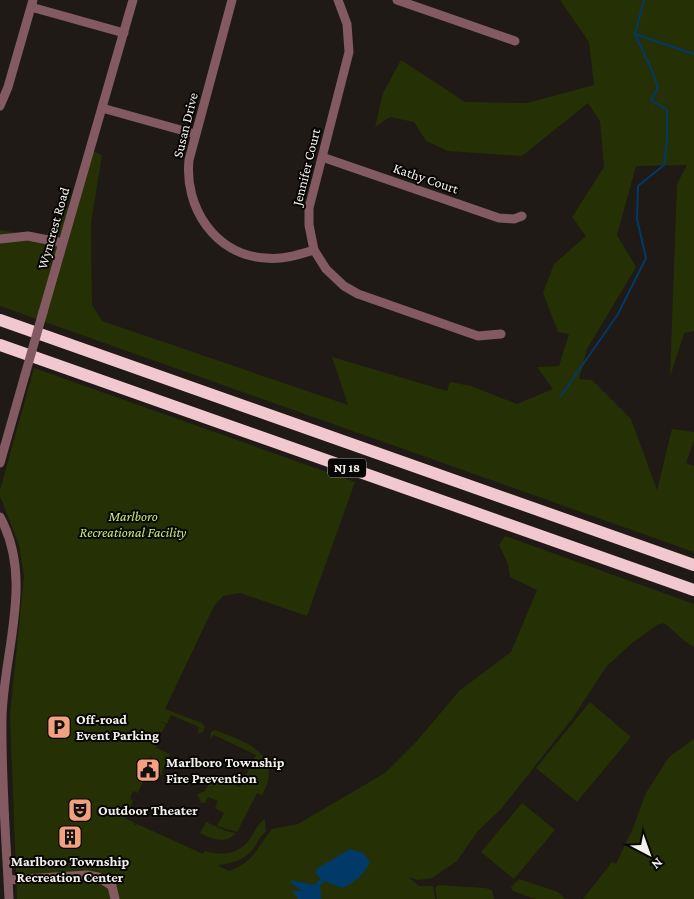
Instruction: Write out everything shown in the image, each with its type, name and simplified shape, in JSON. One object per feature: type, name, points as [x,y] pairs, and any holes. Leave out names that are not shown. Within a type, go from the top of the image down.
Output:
[{"type":"highway","name":"NJ 18","points":[[0,320],[694,565]]},
{"type":"highway","name":"NJ 18","points":[[0,345],[694,590]]},
{"type":"street","name":"Wyncrest Road","points":[[0,463],[133,0]]},
{"type":"street","name":"Susan Drive","points":[[232,0],[189,160],[189,188],[198,215],[215,236],[236,250],[260,258],[284,258],[314,250]]},
{"type":"street","points":[[339,2],[350,0]]},
{"type":"street","points":[[397,0],[515,41]]},
{"type":"street","name":"Jennifer Court","points":[[339,2],[349,31],[349,52],[309,208],[309,225],[314,250],[333,277],[358,294],[478,336],[501,334]]},
{"type":"street","points":[[0,106],[8,87],[32,4],[124,33]]},
{"type":"street","points":[[102,108],[195,134]]},
{"type":"street","name":"Kathy Court","points":[[322,157],[499,218],[514,219],[522,216]]},
{"type":"street","points":[[0,239],[28,236],[63,244]]},
{"type":"street","points":[[0,517],[10,539],[17,581],[2,713],[9,899]]},
{"type":"street","points":[[8,880],[87,875],[104,880],[115,890],[116,899]]},
{"type":"green space","points":[[560,0],[694,0],[694,331],[684,333],[670,377],[677,184],[687,165],[636,166],[617,235],[636,267],[587,349],[579,379],[592,380],[631,419],[657,490],[672,429],[694,432],[694,440],[686,463],[694,466],[694,552],[0,306],[0,230],[44,237],[77,195],[90,150],[102,155],[91,223],[92,305],[102,321],[348,405],[332,357],[447,391],[450,382],[471,386],[517,404],[553,389],[537,367],[559,366],[569,334],[558,332],[543,293],[554,264],[586,236],[572,217],[604,167],[600,121],[588,103],[522,156],[448,151],[426,141],[414,122],[390,117],[375,127],[383,93],[401,60],[465,102],[527,103],[594,85],[589,42]]},
{"type":"green space","name":"Marlboro Recreational Facility","points":[[34,368],[355,482],[307,616],[240,593],[223,596],[214,606],[165,709],[202,723],[205,727],[203,732],[198,734],[199,727],[171,715],[167,724],[159,721],[166,725],[162,732],[160,732],[159,740],[151,738],[158,741],[156,748],[170,754],[162,771],[163,774],[158,776],[151,756],[147,764],[141,761],[136,772],[145,777],[138,793],[133,791],[130,798],[133,801],[130,808],[118,807],[116,812],[125,812],[125,818],[135,823],[134,826],[137,824],[203,854],[205,851],[224,854],[236,851],[247,843],[258,825],[265,819],[266,832],[247,856],[228,864],[217,865],[229,871],[250,859],[272,829],[298,824],[385,773],[417,741],[459,691],[511,652],[537,590],[510,577],[508,564],[499,545],[505,536],[694,604],[694,647],[664,623],[657,625],[632,643],[606,667],[572,719],[501,809],[477,832],[457,861],[432,878],[418,880],[408,877],[419,886],[433,886],[435,899],[17,899],[10,715],[24,576],[19,545],[0,496],[0,490]]},
{"type":"green space","points":[[590,702],[631,737],[577,802],[536,768]]},
{"type":"green space","points":[[215,730],[250,745],[259,752],[269,769],[268,781],[262,795],[257,793],[237,832],[217,826],[224,813],[215,808],[218,801],[208,797],[205,803],[201,803],[197,794],[205,791],[213,775],[240,787],[256,755],[214,735],[210,738],[211,732]]},
{"type":"green space","points":[[694,739],[694,899],[583,899],[612,862],[616,864],[633,828],[646,793],[669,757]]},
{"type":"green space","points":[[522,803],[555,830],[514,879],[481,852]]},
{"type":"green space","points":[[206,822],[226,831],[236,833],[232,837],[223,840],[209,837],[200,833]]},
{"type":"green space","points":[[519,879],[558,892],[565,899],[535,899],[513,891],[511,887]]},
{"type":"green space","points":[[438,885],[485,888],[492,890],[494,899],[437,899],[435,888]]},
{"type":"water","points":[[350,849],[363,853],[370,862],[362,875],[342,888],[324,881],[320,886],[321,899],[298,899],[292,891],[302,891],[291,883],[291,880],[314,885],[321,879],[315,873],[318,868]]},
{"type":"waterway","points":[[644,0],[635,34],[694,54]]},
{"type":"waterway","points":[[561,396],[618,314],[646,258],[637,219],[638,186],[664,165],[667,140],[667,110],[651,100],[658,88],[635,34]]},
{"type":"place","name":"Off-road Event Parking","points":[[59,727]]},
{"type":"place","name":"Marlboro Township Fire Prevention","points":[[148,770]]},
{"type":"place","name":"Outdoor Theater","points":[[80,810]]},
{"type":"place","name":"Marlboro Township Recreation Center","points":[[70,837]]}]
